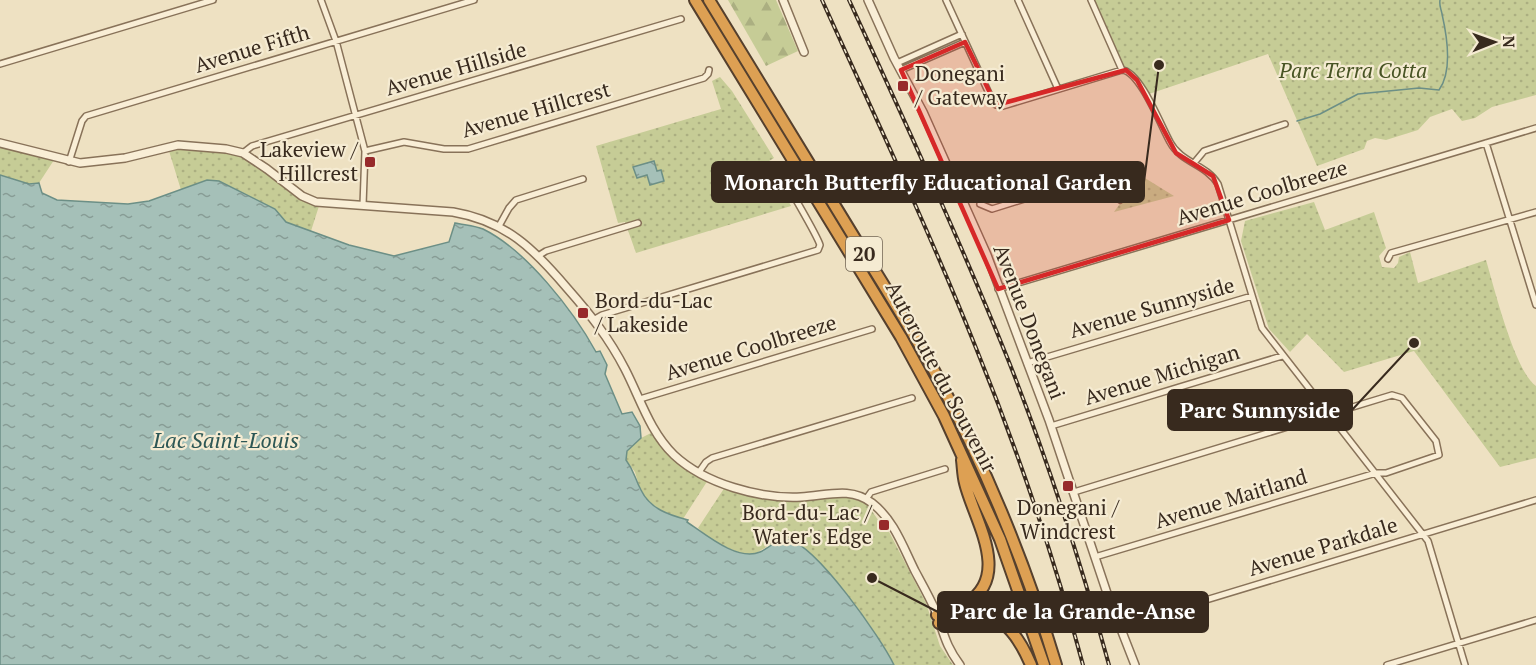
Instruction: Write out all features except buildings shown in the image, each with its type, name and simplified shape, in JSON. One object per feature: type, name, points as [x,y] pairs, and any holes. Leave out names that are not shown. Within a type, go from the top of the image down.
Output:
[{"type":"highway","name":"Autoroute du Souvenir","points":[[695,0],[901,337],[961,451],[1000,539],[1044,665]]},
{"type":"highway","name":"Autoroute du Souvenir","points":[[709,0],[936,376],[1005,521],[1036,602],[1056,665]]},
{"type":"highway","points":[[938,619],[971,601],[982,589],[988,572],[987,548],[964,483],[961,451]]},
{"type":"highway","points":[[938,619],[966,614],[984,615],[996,619],[1015,633],[1031,665]]},
{"type":"street","points":[[0,64],[213,0]]},
{"type":"street","points":[[321,0],[336,41],[365,151],[363,205]]},
{"type":"street","name":"Avenue Fifth","points":[[69,162],[82,121],[86,116],[474,0]]},
{"type":"street","points":[[783,0],[804,52]]},
{"type":"street","name":"Avenue Donegani","points":[[868,0],[899,67],[923,111],[987,255],[1051,426],[1095,557],[1135,665]]},
{"type":"street","points":[[946,0],[996,105],[1004,106],[1126,70],[1137,80],[1176,153],[1213,176],[1218,184],[1262,328],[1428,541],[1465,665]]},
{"type":"street","points":[[1018,0],[1058,89]]},
{"type":"street","points":[[1091,0],[1122,70]]},
{"type":"street","name":"Avenue Hillside","points":[[243,153],[252,146],[681,19]]},
{"type":"street","points":[[899,67],[962,34]]},
{"type":"street","points":[[899,67],[965,42]]},
{"type":"street","name":"Avenue Hillcrest","points":[[365,151],[408,142],[444,149],[468,149],[704,78],[709,70]]},
{"type":"street","points":[[1194,163],[1204,151],[1285,124]]},
{"type":"street","name":"Avenue Coolbreeze","points":[[998,289],[1536,128]]},
{"type":"street","points":[[0,143],[69,162],[93,163],[180,145],[226,149],[243,153],[308,200],[320,203],[460,213],[499,226],[519,239],[538,256],[595,319],[611,343],[652,427],[669,450],[683,462],[699,472],[735,487],[762,493],[800,497],[845,493],[866,499],[882,512],[892,526],[938,619],[945,642],[960,665]]},
{"type":"street","points":[[1486,143],[1506,214],[1533,286],[1536,305]]},
{"type":"street","points":[[967,210],[980,204],[987,190],[1060,168],[1070,170],[1073,179]]},
{"type":"street","points":[[499,226],[516,200],[583,179]]},
{"type":"street","points":[[980,204],[992,209],[1066,186],[1073,179]]},
{"type":"street","points":[[1073,179],[1098,186],[1120,200]]},
{"type":"street","points":[[595,319],[818,250],[819,239],[786,183]]},
{"type":"street","points":[[1388,259],[1391,254],[1536,212]]},
{"type":"street","points":[[538,256],[546,251],[638,223]]},
{"type":"street","name":"Avenue Sunnyside","points":[[1027,363],[1252,296]]},
{"type":"street","name":"Avenue Coolbreeze","points":[[640,399],[872,329]]},
{"type":"street","name":"Avenue Michigan","points":[[1051,426],[1282,356]]},
{"type":"street","name":"Avenue Maitland","points":[[1095,557],[1439,455],[1436,441],[1402,398],[1397,396],[1392,395],[1330,415]]},
{"type":"street","points":[[699,472],[712,458],[912,398]]},
{"type":"street","points":[[1074,492],[1330,415]]},
{"type":"street","points":[[866,499],[871,492],[945,469]]},
{"type":"street","name":"Avenue Parkdale","points":[[1120,626],[1536,500]]},
{"type":"street","points":[[1387,665],[1536,620]]},
{"type":"highlighted area","points":[[965,42],[996,105],[1126,70],[1137,80],[1176,153],[1213,176],[1229,220],[998,289],[901,70]]},
{"type":"green space","points":[[728,0],[776,0],[798,51],[766,66]]},
{"type":"green space","name":"Parc Terra Cotta","points":[[1090,0],[1536,0],[1536,95],[1492,107],[1475,118],[1462,121],[1452,109],[1430,117],[1418,130],[1386,140],[1375,138],[1367,141],[1364,149],[1317,166],[1268,54],[1146,95],[1137,80],[1122,70]]},
{"type":"green space","points":[[720,77],[732,91],[774,158],[756,169],[758,173],[756,175],[764,189],[774,185],[782,188],[789,195],[788,200],[791,206],[636,253],[625,222],[618,223],[596,146],[721,109],[712,81]]},
{"type":"green space","points":[[0,145],[54,160],[39,183],[29,184],[0,175]]},
{"type":"green space","points":[[182,148],[217,151],[250,161],[300,198],[319,206],[311,231],[285,222],[275,209],[207,180],[181,190],[169,151]]},
{"type":"green space","points":[[1140,175],[1174,196],[1114,212]]},
{"type":"green space","points":[[1314,202],[1325,230],[1374,212],[1386,248],[1379,256],[1382,267],[1394,268],[1399,257],[1410,252],[1418,283],[1486,260],[1513,347],[1528,378],[1536,386],[1536,458],[1500,467],[1414,351],[1344,372],[1307,334],[1290,352],[1269,329],[1241,241],[1245,221]]},
{"type":"green space","points":[[651,433],[676,461],[708,480],[683,519],[662,511],[647,500],[639,486],[635,472],[626,460],[627,451],[641,438]]},
{"type":"green space","points":[[725,487],[757,497],[793,501],[840,496],[867,504],[883,527],[886,526],[926,603],[940,646],[953,665],[894,665],[862,613],[812,555],[797,544],[784,540],[751,555],[745,555],[712,541],[698,528]]},
{"type":"water","points":[[654,161],[657,171],[661,170],[664,181],[650,185],[647,175],[637,178],[633,167]]},
{"type":"water","name":"Lac Saint-Louis","points":[[0,175],[29,184],[39,183],[42,193],[57,200],[128,204],[149,201],[207,180],[219,181],[275,209],[286,222],[349,245],[394,256],[449,242],[455,223],[483,229],[516,251],[532,266],[575,318],[596,352],[600,351],[607,365],[605,374],[622,414],[632,412],[640,426],[641,438],[627,451],[626,460],[649,502],[667,513],[688,520],[687,522],[721,545],[741,553],[760,552],[785,540],[801,546],[831,575],[847,595],[894,665],[0,665]]},
{"type":"waterway","points":[[1297,121],[1320,114],[1358,94],[1419,88],[1439,90],[1446,73],[1448,53],[1440,0]]},
{"type":"railway","points":[[822,0],[920,216],[991,387],[1021,465],[1083,665]]},
{"type":"railway","points":[[849,0],[951,225],[1009,362],[1063,512],[1109,665]]},
{"type":"place","name":"Monarch Butterfly Educational Garden","points":[[1159,65]]},
{"type":"place","name":"Donegani / Gateway","points":[[903,86]]},
{"type":"place","name":"Lakeview / Hillcrest","points":[[370,162]]},
{"type":"place","name":"Bord-du-Lac / Lakeside","points":[[583,313]]},
{"type":"place","name":"Parc Sunnyside","points":[[1414,343]]},
{"type":"place","name":"Donegani / Windcrest","points":[[1068,486]]},
{"type":"place","name":"Bord-du-Lac / Water's Edge","points":[[884,525]]},
{"type":"place","name":"Parc de la Grande-Anse","points":[[872,578]]}]
